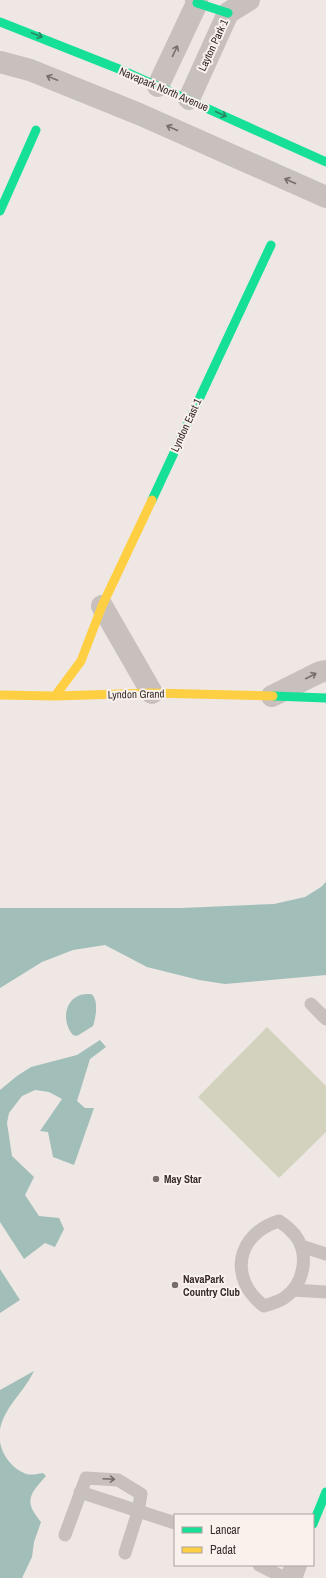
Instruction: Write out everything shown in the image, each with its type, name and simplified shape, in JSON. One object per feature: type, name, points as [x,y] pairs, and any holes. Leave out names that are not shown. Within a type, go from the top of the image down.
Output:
[{"type":"street","name":"Layton Park 1","points":[[189,99],[228,13],[249,0]]},
{"type":"street","points":[[158,86],[196,2],[228,13]]},
{"type":"street","name":"Navapark North Avenue","points":[[0,22],[34,34],[189,99],[326,162]]},
{"type":"street","points":[[0,62],[30,70],[139,114],[326,197]]},
{"type":"street","points":[[0,211],[36,130]]},
{"type":"street","name":"Lyndon East 1","points":[[55,696],[82,661],[102,606],[270,245]]},
{"type":"street","points":[[102,606],[152,693]]},
{"type":"street","name":"Lyndon Grand","points":[[272,696],[320,672],[326,672]]},
{"type":"street","name":"Lyndon Grand","points":[[0,695],[55,696],[152,693],[326,698]]},
{"type":"street","points":[[314,1522],[326,1492]]},
{"type":"street","points":[[291,1578],[296,1566]]},
{"type":"lane","points":[[311,1004],[326,1018]]},
{"type":"lane","points":[[279,1221],[296,1236],[301,1246],[304,1258],[303,1269],[293,1290],[275,1303],[264,1306],[250,1293],[245,1284],[241,1265],[246,1245],[260,1229],[279,1221]]},
{"type":"lane","points":[[301,1246],[326,1254]]},
{"type":"lane","points":[[293,1290],[326,1292]]},
{"type":"lane","points":[[65,1535],[86,1478],[118,1480],[141,1494],[138,1512],[125,1553]]},
{"type":"lane","points":[[80,1492],[174,1523]]},
{"type":"lane","points":[[262,1566],[286,1578]]},
{"type":"green space","points":[[267,1027],[326,1086],[326,1132],[279,1178],[198,1097]]},
{"type":"water","points":[[326,882],[326,975],[225,984],[199,980],[147,967],[105,945],[73,950],[42,962],[0,988],[0,908],[182,908],[274,904],[305,897]]},
{"type":"water","points":[[83,994],[91,994],[94,996],[96,1004],[96,1013],[93,1026],[77,1036],[73,1035],[67,1025],[66,1020],[69,1004],[78,996]]},
{"type":"water","points":[[100,1040],[106,1047],[90,1059],[77,1101],[85,1108],[94,1108],[74,1165],[53,1157],[48,1132],[40,1131],[62,1099],[49,1092],[35,1090],[22,1096],[9,1113],[7,1123],[12,1156],[34,1177],[25,1195],[39,1216],[59,1218],[64,1229],[55,1247],[45,1243],[24,1259],[0,1222],[0,1090],[31,1067],[77,1055]]},
{"type":"water","points":[[0,1269],[20,1300],[0,1313]]},
{"type":"water","points":[[34,1371],[30,1379],[10,1406],[2,1421],[0,1429],[0,1390]]},
{"type":"water","points":[[0,1442],[5,1456],[15,1468],[26,1474],[43,1473],[46,1476],[36,1488],[31,1498],[30,1503],[32,1508],[35,1515],[41,1522],[34,1542],[32,1557],[22,1578],[0,1578]]},
{"type":"traffic: fast","points":[[197,3],[228,13]]},
{"type":"traffic: fast","points":[[0,22],[124,71],[326,162]]},
{"type":"traffic: fast","points":[[0,211],[36,130]]},
{"type":"traffic: fast","points":[[152,500],[271,245]]},
{"type":"traffic: fast","points":[[273,696],[326,698]]},
{"type":"traffic: fast","points":[[314,1522],[326,1492]]},
{"type":"traffic: slow","points":[[55,696],[81,661],[102,606],[152,500]]},
{"type":"traffic: slow","points":[[0,695],[55,696],[152,693],[273,696]]},
{"type":"place","name":"May Star","points":[[156,1179]]},
{"type":"place","name":"NavaPark Country Club","points":[[175,1285]]}]
